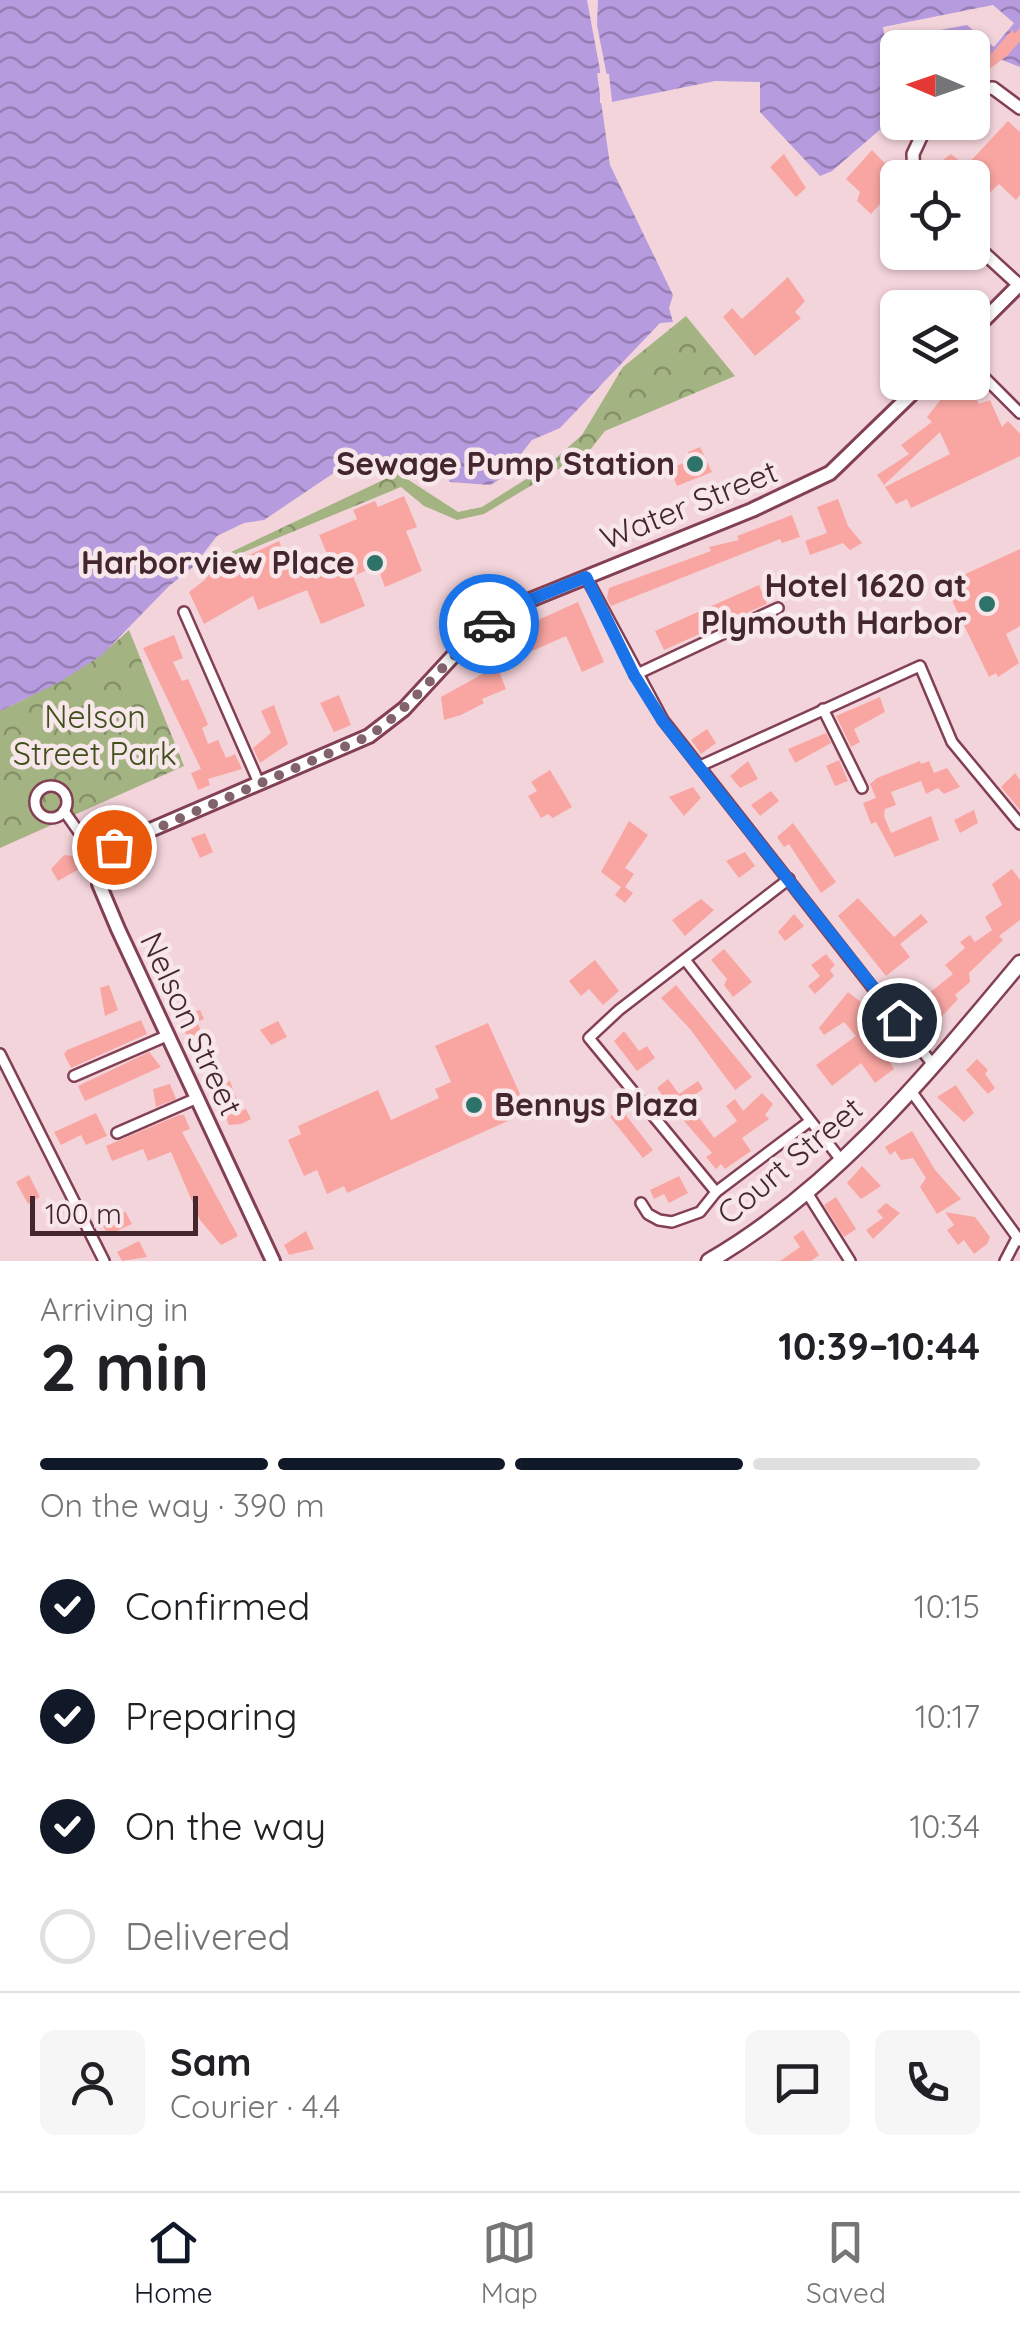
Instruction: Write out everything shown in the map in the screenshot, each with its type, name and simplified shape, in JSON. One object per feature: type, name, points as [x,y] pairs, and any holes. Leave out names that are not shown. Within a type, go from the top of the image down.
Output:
[{"type":"main road","points":[[990,314],[1019,284]]},
{"type":"main road","name":"Water Street","points":[[98,859],[114,847],[369,736],[404,709],[447,660],[489,624],[525,602],[830,473],[905,400]]},
{"type":"main road","name":"Nelson Street","points":[[98,859],[99,884],[164,1036],[273,1261]]},
{"type":"main road","name":"Court Street","points":[[708,1261],[806,1191],[841,1160],[934,1066],[1020,962]]},
{"type":"street","points":[[990,88],[1020,108]]},
{"type":"street","points":[[990,258],[1019,284]]},
{"type":"street","points":[[990,383],[1020,413]]},
{"type":"street","points":[[586,577],[634,675],[700,766],[934,1066]]},
{"type":"street","points":[[634,675],[778,608]]},
{"type":"street","points":[[184,612],[260,783]]},
{"type":"street","points":[[700,766],[920,666],[952,742],[1020,824]]},
{"type":"street","points":[[822,709],[862,788]]},
{"type":"street","name":"Nelson Street","points":[[64,811],[98,859]]},
{"type":"street","points":[[716,1192],[590,1038],[619,1010],[788,879]]},
{"type":"street","points":[[686,961],[841,1160]]},
{"type":"street","points":[[74,1076],[164,1036]]},
{"type":"street","points":[[0,1054],[104,1261]]},
{"type":"street","points":[[911,1091],[1019,1240],[1005,1261]]},
{"type":"street","points":[[117,1134],[195,1099]]},
{"type":"street","points":[[641,1203],[648,1214],[672,1222],[700,1212],[716,1192],[810,1120]]},
{"type":"street","points":[[806,1191],[850,1261]]},
{"type":"green space","points":[[686,316],[735,376],[605,431],[590,450],[484,514],[457,520],[424,506],[401,487],[234,556],[231,552],[398,473],[458,512],[482,507],[547,466],[582,435],[623,367]]},
{"type":"green space","name":"Nelson Street Park","points":[[129,630],[184,766],[0,848],[0,711],[84,666]]},
{"type":"water","points":[[0,0],[1020,0],[1020,67],[990,55],[990,30],[880,30],[880,130],[832,171],[820,176],[760,112],[760,82],[715,81],[612,102],[609,74],[597,73],[610,165],[673,295],[669,308],[673,322],[660,323],[560,428],[532,440],[502,478],[490,485],[450,482],[443,470],[422,473],[399,459],[373,456],[353,460],[264,520],[244,523],[217,536],[193,567],[169,586],[102,655],[58,683],[0,711]]},
{"type":"pier","points":[[587,0],[598,0],[597,25],[612,102],[607,102],[603,75],[605,103],[600,103],[600,70]]},
{"type":"pier","points":[[993,5],[1014,23],[994,47],[990,44],[990,30],[973,30],[967,25],[940,30],[883,27]]},
{"type":"building","points":[[1020,28],[1020,41],[991,68],[990,52],[1012,30],[1015,33]]},
{"type":"building","points":[[1008,121],[1020,132],[1020,195],[1016,200],[999,184],[990,193],[990,160],[972,160]]},
{"type":"building","points":[[872,150],[882,160],[880,204],[871,214],[857,201],[860,192],[846,179]]},
{"type":"building","points":[[784,154],[806,188],[796,197],[770,167]]},
{"type":"building","points":[[788,277],[805,301],[795,312],[801,318],[755,356],[723,317],[732,308],[742,319]]},
{"type":"building","points":[[940,400],[977,400],[979,404],[990,400],[1002,427],[1008,421],[1020,434],[1020,456],[911,508],[907,499],[896,504],[885,487],[950,454],[940,432],[884,485],[877,475],[909,454],[901,445],[932,422],[927,417]]},
{"type":"building","name":"Sewage Pump Station","points":[[700,447],[712,472],[677,486],[670,468],[692,460],[688,452]]},
{"type":"building","name":"Harborview Place","points":[[404,496],[417,527],[406,531],[422,571],[385,587],[377,566],[353,576],[365,606],[321,624],[307,590],[258,610],[253,596],[204,624],[189,592],[206,579],[204,576],[279,541],[291,571],[328,556],[319,535],[357,519],[353,510],[375,501],[378,507]]},
{"type":"building","points":[[838,499],[848,526],[862,543],[850,550],[843,543],[810,555],[805,541],[827,533],[817,507]]},
{"type":"building","points":[[792,515],[800,537],[782,543],[780,539],[611,606],[607,598],[609,588],[711,551],[709,547],[739,540],[737,536]]},
{"type":"building","name":"Hotel 1620 at Plymouth Harbor","points":[[1020,549],[1020,626],[1006,634],[1019,663],[998,677],[996,673],[989,677],[945,586],[960,572],[961,576]]},
{"type":"building","points":[[759,585],[767,604],[664,650],[655,631]]},
{"type":"building","points":[[578,602],[604,662],[582,672],[566,636],[507,662],[496,639]]},
{"type":"building","points":[[174,635],[183,658],[173,662],[182,681],[188,679],[205,717],[208,725],[202,728],[208,744],[218,740],[226,758],[235,754],[242,769],[208,779],[210,785],[198,790],[191,773],[201,769],[143,648]]},
{"type":"building","points":[[497,666],[506,689],[482,699],[484,703],[461,715],[444,720],[441,697]]},
{"type":"building","points":[[339,695],[351,725],[334,732],[320,703]]},
{"type":"building","points":[[880,697],[885,712],[854,729],[860,742],[851,747],[836,716]]},
{"type":"building","points":[[274,705],[288,744],[260,763],[253,748],[271,733],[261,711]]},
{"type":"building","points":[[707,729],[716,743],[701,754],[691,740]]},
{"type":"building","points":[[826,733],[831,743],[795,763],[788,749]]},
{"type":"building","points":[[839,760],[848,781],[835,786],[826,766]]},
{"type":"building","points":[[748,761],[758,779],[740,788],[730,776]]},
{"type":"building","points":[[929,761],[934,773],[947,768],[960,787],[944,794],[938,788],[926,794],[921,781],[891,792],[896,805],[885,809],[884,816],[891,833],[931,816],[939,840],[895,857],[876,822],[871,824],[863,803],[876,798],[870,784],[877,778]]},
{"type":"building","points":[[550,770],[572,807],[553,818],[548,814],[541,818],[528,796],[537,791],[531,782]]},
{"type":"building","points":[[1015,773],[1020,780],[1020,810],[1001,787]]},
{"type":"building","points":[[693,787],[701,798],[684,816],[669,797]]},
{"type":"building","points":[[771,791],[779,801],[760,816],[751,805]]},
{"type":"building","points":[[974,810],[978,823],[960,833],[954,820]]},
{"type":"building","points":[[629,821],[648,835],[625,868],[634,874],[625,887],[633,893],[625,903],[615,895],[621,887],[601,872]]},
{"type":"building","points":[[793,823],[836,882],[821,893],[789,844],[784,847],[777,837]]},
{"type":"building","points":[[205,833],[213,852],[200,858],[191,838]]},
{"type":"building","points":[[745,852],[755,866],[739,878],[726,861]]},
{"type":"building","points":[[64,855],[74,856],[81,868],[58,881],[51,869]]},
{"type":"building","points":[[1012,869],[1020,880],[1020,920],[999,936],[1003,940],[969,973],[970,982],[955,995],[958,999],[937,1022],[940,1025],[925,1033],[910,1017],[918,1009],[914,1005],[953,974],[945,965],[965,948],[960,942],[970,935],[975,942],[992,930],[985,917],[1002,905],[992,884]]},
{"type":"building","points":[[858,898],[894,937],[921,914],[928,922],[900,944],[910,957],[886,976],[838,916]]},
{"type":"building","points":[[701,899],[714,910],[685,936],[672,920]]},
{"type":"building","points":[[794,914],[804,926],[785,941],[778,932]]},
{"type":"building","points":[[724,949],[752,982],[733,997],[724,985],[727,979],[711,960]]},
{"type":"building","points":[[826,954],[835,965],[830,970],[834,976],[815,994],[808,986],[820,976],[811,965]]},
{"type":"building","points":[[595,960],[619,991],[603,1005],[589,989],[581,996],[569,981]]},
{"type":"building","points":[[109,985],[118,1010],[105,1016],[100,988]]},
{"type":"building","points":[[676,985],[752,1077],[735,1090],[690,1029],[661,998]]},
{"type":"building","points":[[848,992],[866,1006],[862,1014],[894,1069],[875,1083],[861,1063],[832,1086],[816,1065],[856,1036],[844,1022],[824,1035],[819,1028]]},
{"type":"building","points":[[200,1010],[204,1019],[197,1022],[208,1046],[194,1051],[178,1017]]},
{"type":"building","points":[[141,1020],[147,1034],[71,1068],[64,1054],[67,1050]]},
{"type":"building","points":[[278,1021],[287,1037],[271,1045],[260,1030]]},
{"type":"building","name":"Bennys Plaza","points":[[488,1023],[528,1112],[347,1193],[344,1186],[327,1194],[317,1170],[304,1176],[288,1140],[301,1134],[298,1126],[378,1090],[391,1120],[439,1098],[435,1089],[451,1082],[435,1046]]},
{"type":"building","points":[[624,1031],[639,1051],[647,1046],[655,1058],[637,1071],[614,1041]]},
{"type":"building","points":[[149,1052],[161,1067],[85,1101],[78,1086]]},
{"type":"building","points":[[977,1059],[988,1070],[985,1074],[995,1088],[988,1094],[966,1070]]},
{"type":"building","points":[[668,1079],[679,1094],[698,1081],[703,1089],[681,1104],[674,1100],[669,1104],[657,1088]]},
{"type":"building","points":[[230,1081],[241,1111],[246,1109],[251,1119],[241,1124],[229,1125],[212,1089]]},
{"type":"building","points":[[170,1084],[176,1099],[156,1107],[153,1089]]},
{"type":"building","points":[[956,1085],[974,1113],[964,1122],[937,1097]]},
{"type":"building","points":[[762,1093],[773,1104],[765,1115],[769,1119],[742,1138],[751,1151],[725,1169],[721,1164],[716,1169],[706,1157],[712,1153],[684,1121],[695,1112],[714,1138],[737,1121],[726,1106],[735,1099],[743,1111]]},
{"type":"building","points":[[621,1109],[653,1150],[643,1158],[610,1117]]},
{"type":"building","points":[[96,1113],[107,1136],[86,1145],[81,1135],[61,1145],[54,1132]]},
{"type":"building","points":[[184,1115],[190,1129],[182,1132],[238,1236],[221,1245],[200,1220],[171,1152],[148,1161],[143,1149],[112,1161],[106,1146]]},
{"type":"building","points":[[912,1131],[935,1170],[961,1199],[937,1214],[920,1187],[926,1178],[913,1158],[901,1160],[895,1151],[890,1155],[885,1147]]},
{"type":"building","points":[[862,1166],[881,1186],[861,1199],[847,1183]]},
{"type":"building","points":[[29,1175],[40,1197],[28,1204],[16,1182]]},
{"type":"building","points":[[679,1176],[688,1193],[669,1203],[664,1194],[654,1199],[650,1190]]},
{"type":"building","points":[[836,1197],[856,1229],[844,1237],[824,1205]]},
{"type":"building","points":[[886,1203],[900,1213],[873,1239],[866,1230],[883,1218],[877,1211]]},
{"type":"building","points":[[125,1211],[132,1224],[108,1235],[103,1226]]},
{"type":"building","points":[[945,1212],[975,1217],[990,1237],[987,1244],[974,1254],[964,1240],[958,1245],[947,1230],[954,1225]]},
{"type":"building","points":[[803,1230],[819,1255],[811,1261],[780,1261],[800,1247],[793,1237]]},
{"type":"building","points":[[306,1231],[314,1249],[289,1255],[284,1245]]},
{"type":"building","points":[[139,1241],[147,1257],[122,1261],[117,1252]]},
{"type":"way so far","points":[[114,847],[369,736],[404,709],[447,660],[489,624]]},
{"type":"place","name":"Sewage Pump Station","points":[[695,464]]},
{"type":"place","name":"Harborview Place","points":[[375,563]]},
{"type":"place","name":"Hotel 1620 at Plymouth Harbor","points":[[987,604]]},
{"type":"place","name":"Bennys Plaza","points":[[474,1105]]},
{"type":"route","points":[[489,624],[525,602],[586,577],[634,675],[662,720],[899,1020]]}]
